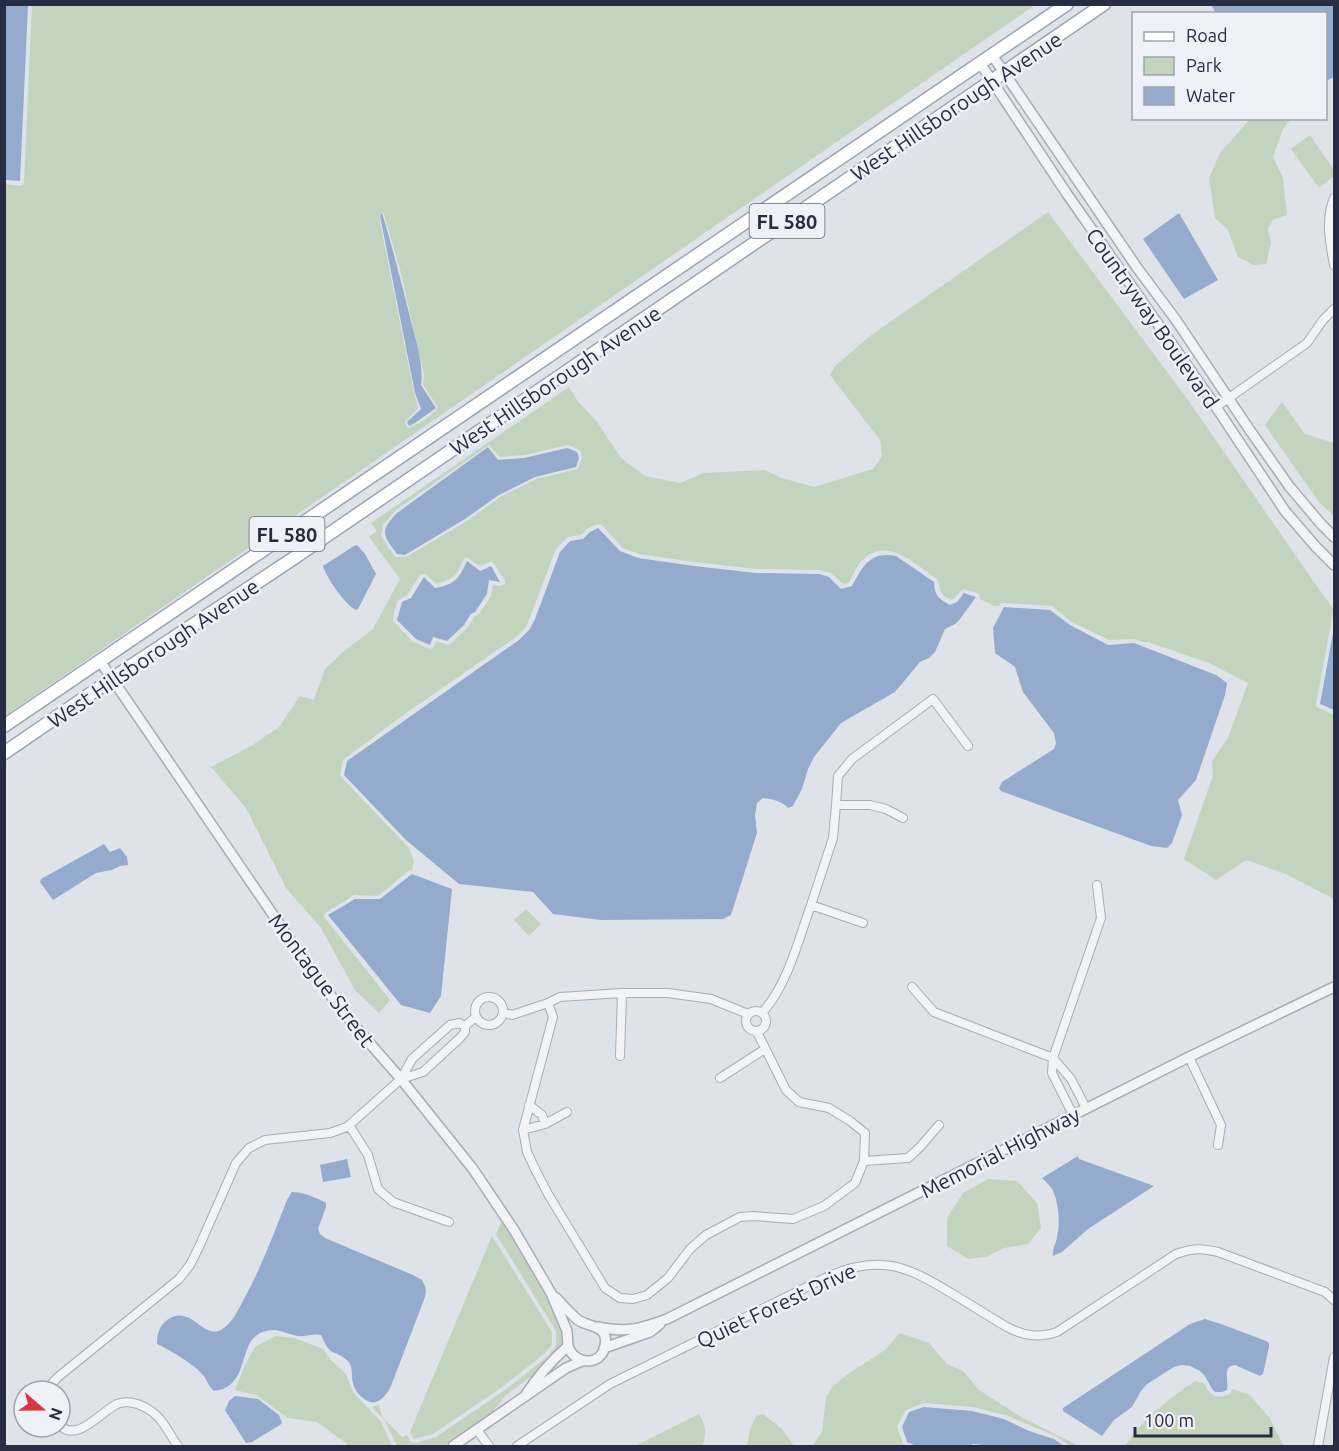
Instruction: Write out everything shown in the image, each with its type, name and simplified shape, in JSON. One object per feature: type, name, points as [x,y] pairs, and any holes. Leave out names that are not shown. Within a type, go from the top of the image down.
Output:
[{"type":"main road","name":"West Hillsborough Avenue","points":[[4,726],[1067,4]]},
{"type":"main road","name":"West Hillsborough Avenue","points":[[4,753],[291,560],[1104,4]]},
{"type":"street","name":"Countryway Boulevard","points":[[992,55],[1289,486],[1335,537]]},
{"type":"street","name":"Countryway Boulevard","points":[[980,63],[1285,511],[1335,565]]},
{"type":"street","points":[[1335,198],[1331,207],[1328,233],[1335,266]]},
{"type":"street","points":[[1216,407],[1306,343],[1323,320],[1335,309]]},
{"type":"street","name":"Montague Street","points":[[100,661],[310,969],[474,1169],[514,1230],[551,1293],[567,1331],[568,1346]]},
{"type":"street","points":[[762,1013],[771,1003],[786,973],[833,838],[838,776],[852,759],[933,699],[968,746]]},
{"type":"street","points":[[836,805],[870,805],[886,809],[903,818]]},
{"type":"street","points":[[1073,1115],[1052,1073],[1053,1058],[1101,918],[1097,885]]},
{"type":"street","points":[[811,905],[863,923]]},
{"type":"street","points":[[912,987],[934,1012],[1053,1058],[1071,1079],[1086,1108]]},
{"type":"street","name":"Memorial Highway","points":[[578,1320],[598,1328],[635,1330],[667,1319],[1086,1108],[1335,987]]},
{"type":"street","points":[[620,1056],[622,993]]},
{"type":"street","points":[[503,1012],[512,1015],[560,997],[668,993],[711,999],[748,1014],[757,1011],[762,1013],[766,1019],[763,1029],[757,1032],[748,1028],[746,1021],[748,1014]]},
{"type":"street","points":[[494,997],[501,1004],[503,1012],[497,1022],[486,1025],[476,1017],[475,1008],[483,998],[494,997]]},
{"type":"street","points":[[548,1003],[553,1017],[523,1130],[527,1152],[548,1194],[605,1288],[620,1298],[633,1299],[647,1294],[669,1278],[690,1249],[706,1235],[740,1217],[794,1219],[824,1206],[855,1183],[864,1161],[865,1133],[830,1108],[799,1102],[786,1090],[757,1032]]},
{"type":"street","points":[[465,1026],[476,1017]]},
{"type":"street","points":[[56,1379],[179,1279],[199,1247],[236,1163],[249,1148],[265,1140],[330,1133],[349,1125],[401,1079],[412,1059],[450,1025],[459,1023],[465,1026]]},
{"type":"street","points":[[401,1079],[423,1072],[460,1038],[465,1032],[465,1026]]},
{"type":"street","points":[[720,1078],[765,1049]]},
{"type":"street","points":[[1189,1057],[1221,1125],[1218,1145]]},
{"type":"street","points":[[529,1105],[542,1115],[545,1124]]},
{"type":"street","points":[[523,1130],[545,1124],[567,1112]]},
{"type":"street","points":[[349,1125],[368,1155],[378,1189],[393,1202],[449,1222]]},
{"type":"street","points":[[864,1161],[908,1158],[939,1125]]},
{"type":"street","name":"Quiet Forest Drive","points":[[517,1446],[610,1384],[847,1268],[864,1265],[892,1265],[917,1273],[1007,1327],[1029,1336],[1045,1336],[1057,1332],[1176,1254],[1201,1248],[1218,1252],[1315,1288],[1335,1299]]},
{"type":"street","name":"Montague Street","points":[[551,1293],[578,1320]]},
{"type":"street","name":"Memorial Highway","points":[[582,1361],[600,1356],[604,1348],[650,1332],[667,1319]]},
{"type":"street","points":[[598,1328],[605,1338],[604,1348]]},
{"type":"street","points":[[525,1396],[535,1380],[568,1346],[573,1356],[582,1361]]},
{"type":"street","points":[[1318,1446],[1335,1357]]},
{"type":"street","points":[[453,1446],[566,1368],[582,1361]]},
{"type":"street","points":[[72,1430],[86,1426],[117,1404],[130,1402],[143,1406],[158,1417],[178,1446]]},
{"type":"street","points":[[477,1430],[489,1446]]},
{"type":"street","points":[[1321,1431],[1324,1446]]},
{"type":"green space","points":[[32,4],[1035,5],[5,716],[4,184],[20,186],[24,182]],"holes":[[[383,212],[400,269],[424,375],[423,385],[438,407],[424,420],[408,428],[405,422],[418,408],[382,233],[379,216]]]},
{"type":"green space","points":[[1249,120],[1290,120],[1283,129],[1273,157],[1283,178],[1287,215],[1273,220],[1268,229],[1271,243],[1266,264],[1253,265],[1238,257],[1228,230],[1215,218],[1209,178],[1220,153]]},
{"type":"green space","points":[[1310,135],[1334,170],[1334,176],[1319,188],[1291,149]]},
{"type":"green space","points":[[1048,212],[1188,400],[1334,610],[1316,705],[1334,715],[1334,899],[1286,874],[1246,860],[1216,880],[1184,859],[1213,775],[1212,761],[1228,738],[1248,683],[1209,663],[1148,642],[1133,639],[1109,640],[1072,622],[1052,606],[1004,603],[994,606],[980,599],[979,594],[964,589],[951,600],[942,594],[938,580],[912,561],[893,552],[874,552],[857,566],[849,583],[843,584],[831,573],[819,570],[756,569],[639,554],[623,548],[602,525],[597,524],[581,535],[568,537],[556,549],[526,627],[516,637],[343,760],[341,777],[409,848],[414,861],[412,870],[378,896],[354,895],[324,914],[390,1000],[379,1013],[355,990],[321,928],[286,888],[246,808],[211,767],[251,746],[279,727],[300,696],[314,700],[325,669],[373,629],[400,579],[369,537],[377,531],[371,523],[569,387],[577,400],[597,422],[621,458],[645,476],[680,483],[704,473],[765,470],[782,478],[814,487],[873,469],[882,456],[880,440],[830,375],[835,366],[870,336]],"holes":[[[489,445],[500,457],[525,455],[568,445],[580,450],[582,458],[578,469],[536,479],[500,497],[467,521],[406,557],[395,557],[381,536],[383,525],[396,510]],[[466,557],[480,566],[493,562],[505,584],[493,585],[491,596],[479,614],[449,645],[436,641],[434,647],[430,649],[413,642],[393,621],[398,601],[407,595],[421,574],[426,574],[436,584],[442,582],[456,573]]]},
{"type":"green space","points":[[1282,402],[1305,434],[1334,443],[1334,516],[1319,502],[1265,425]]},
{"type":"green space","points":[[526,909],[541,924],[529,936],[514,920]]},
{"type":"green space","points":[[988,1179],[1017,1181],[1037,1203],[1041,1228],[1028,1244],[1004,1248],[986,1257],[968,1259],[947,1246],[947,1218],[963,1193]]},
{"type":"green space","points":[[502,1221],[549,1299],[562,1331],[563,1342],[532,1376],[506,1395],[489,1416],[444,1446],[397,1446],[385,1421],[372,1407],[379,1405],[382,1417],[402,1437],[407,1435],[411,1442],[436,1437],[505,1390],[548,1356],[556,1346],[556,1331],[496,1234]]},
{"type":"green space","points":[[492,1236],[552,1332],[552,1345],[502,1387],[433,1434],[414,1439],[410,1432]]},
{"type":"green space","points":[[900,1333],[929,1343],[947,1364],[963,1371],[979,1390],[1021,1417],[1079,1446],[1070,1446],[1056,1436],[1005,1415],[973,1407],[924,1403],[906,1410],[897,1426],[903,1444],[907,1446],[812,1446],[822,1432],[826,1397],[833,1386],[885,1350]]},
{"type":"green space","points":[[275,1336],[294,1338],[323,1349],[346,1374],[353,1392],[381,1422],[392,1446],[348,1446],[317,1422],[288,1418],[256,1395],[235,1390],[255,1347]]},
{"type":"green space","points":[[1195,1381],[1204,1383],[1211,1394],[1217,1397],[1230,1394],[1232,1389],[1250,1395],[1269,1417],[1284,1446],[1125,1446],[1157,1410]]},
{"type":"green space","points":[[699,1414],[705,1430],[702,1446],[635,1446]]},
{"type":"green space","points":[[763,1414],[782,1429],[794,1446],[747,1446],[756,1416]]},
{"type":"water","points":[[4,5],[28,5],[20,181],[5,180]]},
{"type":"water","points":[[1211,5],[1334,5],[1334,77],[1327,80],[1327,12],[1215,12]]},
{"type":"water","points":[[382,213],[417,345],[421,385],[436,408],[409,426],[407,422],[421,409],[415,393],[380,216]]},
{"type":"water","points":[[1179,213],[1218,280],[1184,299],[1143,239]]},
{"type":"water","points":[[488,447],[498,460],[524,458],[567,448],[577,452],[579,458],[576,467],[535,477],[499,495],[465,519],[405,555],[397,554],[388,542],[385,533],[388,524],[397,513]]},
{"type":"water","points":[[598,528],[620,551],[638,558],[756,573],[819,574],[829,577],[841,589],[852,586],[864,566],[874,558],[887,555],[896,556],[934,582],[938,596],[950,605],[957,602],[964,593],[976,597],[960,619],[945,629],[935,652],[920,662],[895,692],[841,723],[814,757],[793,806],[788,808],[780,802],[763,798],[757,803],[755,815],[757,833],[731,915],[723,919],[601,920],[553,914],[533,892],[459,884],[406,840],[344,775],[347,761],[519,640],[530,629],[535,619],[560,552],[570,541],[583,539]]},
{"type":"water","points":[[357,545],[376,574],[356,610],[336,590],[323,566]]},
{"type":"water","points":[[467,561],[480,571],[491,566],[500,582],[489,580],[487,594],[475,612],[447,641],[433,637],[430,645],[416,639],[397,620],[402,602],[411,598],[424,577],[435,588],[451,583],[458,577]]},
{"type":"water","points":[[1004,607],[1050,610],[1070,625],[1108,645],[1134,643],[1216,675],[1227,683],[1196,780],[1178,800],[1182,815],[1172,843],[1167,848],[1151,846],[1001,791],[999,788],[1002,782],[1054,749],[1056,743],[1054,733],[1023,692],[1015,667],[995,653],[993,628]]},
{"type":"water","points":[[1334,627],[1334,710],[1320,704]]},
{"type":"water","points":[[104,844],[110,852],[120,848],[127,857],[128,865],[96,873],[53,900],[40,882],[41,879]]},
{"type":"water","points":[[412,874],[452,889],[441,996],[430,1013],[401,1005],[328,915],[355,899],[380,899]]},
{"type":"water","points":[[1078,1156],[1079,1159],[1154,1186],[1088,1229],[1062,1252],[1053,1256],[1058,1232],[1058,1209],[1053,1191],[1042,1178]]},
{"type":"water","points":[[347,1159],[351,1177],[323,1182],[320,1165]]},
{"type":"water","points":[[292,1192],[309,1195],[326,1203],[318,1229],[325,1238],[413,1275],[422,1280],[425,1286],[425,1297],[391,1386],[383,1398],[376,1402],[368,1401],[358,1393],[355,1389],[350,1364],[344,1357],[329,1349],[321,1335],[298,1336],[275,1330],[262,1332],[253,1339],[235,1379],[227,1387],[214,1391],[194,1366],[157,1344],[162,1325],[175,1316],[190,1318],[215,1332],[229,1323],[257,1273]]},
{"type":"water","points":[[1205,1319],[1269,1343],[1263,1374],[1260,1376],[1235,1365],[1231,1366],[1227,1371],[1227,1390],[1215,1392],[1200,1371],[1190,1366],[1174,1367],[1147,1384],[1132,1407],[1114,1420],[1102,1436],[1063,1411],[1063,1408],[1190,1324]]},
{"type":"water","points":[[235,1396],[258,1399],[279,1415],[282,1423],[252,1442],[246,1443],[225,1410],[229,1401]]},
{"type":"water","points":[[924,1407],[972,1411],[1004,1419],[1029,1431],[1054,1439],[1064,1446],[973,1444],[969,1446],[916,1446],[907,1442],[902,1427],[909,1412]]}]
